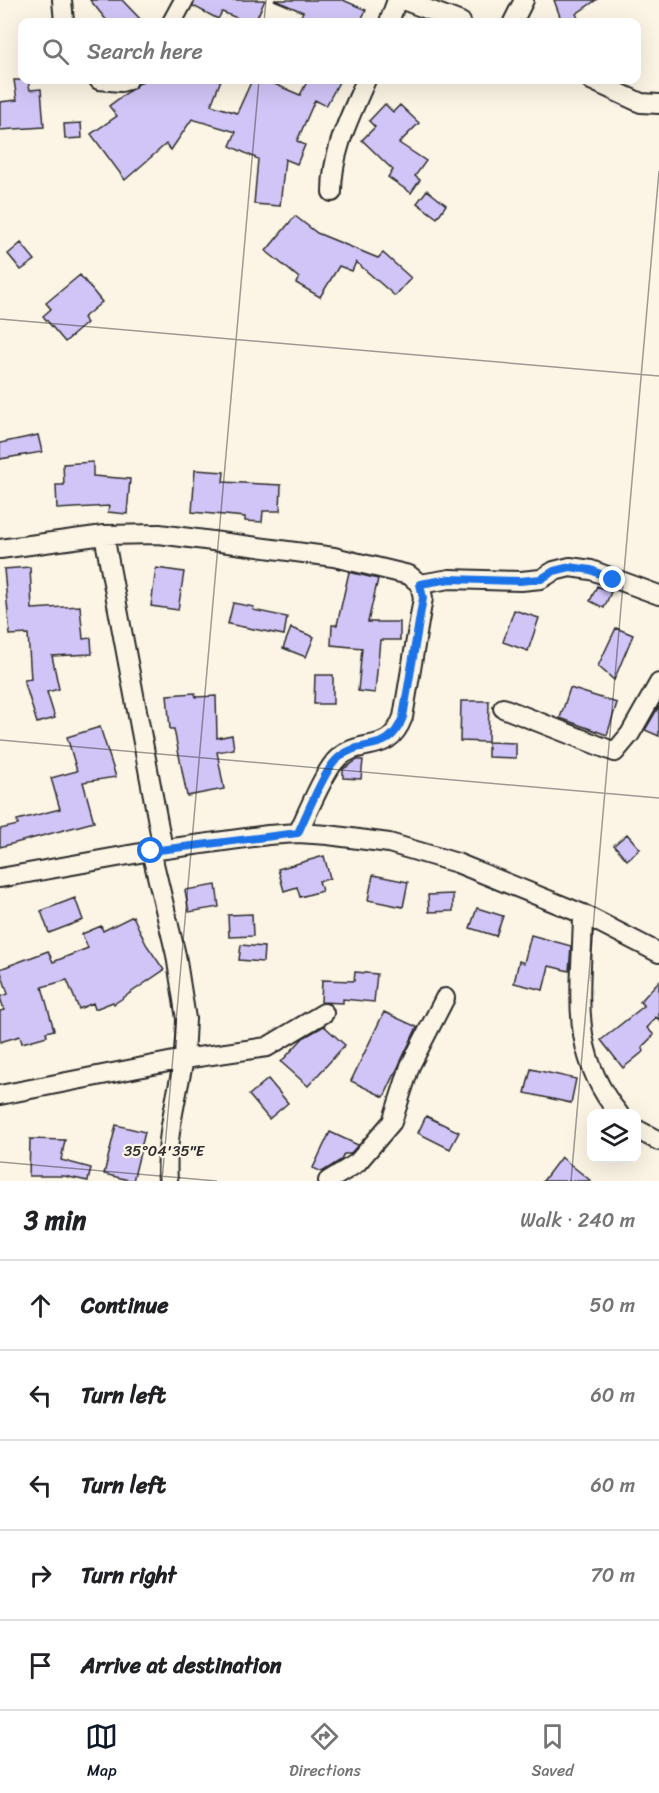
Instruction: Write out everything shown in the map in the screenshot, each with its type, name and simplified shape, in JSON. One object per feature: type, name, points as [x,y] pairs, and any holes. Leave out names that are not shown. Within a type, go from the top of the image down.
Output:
[{"type":"street","points":[[62,0],[64,18]]},
{"type":"street","points":[[174,18],[184,0]]},
{"type":"street","points":[[390,18],[397,0]]},
{"type":"street","points":[[403,0],[450,18]]},
{"type":"street","points":[[515,18],[524,0]]},
{"type":"street","points":[[332,192],[332,169],[337,145],[364,84]]},
{"type":"street","points":[[600,84],[640,103],[659,104]]},
{"type":"street","points":[[0,549],[104,535],[159,534],[334,557],[409,576],[420,584],[423,598],[403,717],[398,732],[387,742],[362,748],[337,759],[298,833]]},
{"type":"street","points":[[104,535],[186,1019],[184,1059],[167,1159],[168,1181]]},
{"type":"street","points":[[420,584],[450,579],[520,581],[541,579],[554,571],[570,567],[591,570],[659,595]]},
{"type":"street","points":[[503,708],[615,752],[630,734],[659,683]]},
{"type":"street","points":[[0,878],[157,850],[298,833],[389,843],[457,863],[582,914],[659,953]]},
{"type":"street","points":[[582,914],[581,1034],[588,1063],[601,1091],[616,1109]]},
{"type":"street","points":[[328,1181],[357,1163],[392,1122],[411,1066],[445,998]]},
{"type":"street","points":[[0,1095],[184,1059],[267,1047],[324,1013]]},
{"type":"street","points":[[641,1132],[659,1141]]},
{"type":"building","points":[[90,0],[122,0],[139,18],[105,18]]},
{"type":"building","points":[[195,0],[265,0],[257,18],[237,18],[222,12],[216,18],[193,6]]},
{"type":"building","points":[[274,0],[343,0],[366,10],[362,18],[300,18],[303,12]]},
{"type":"building","points":[[554,0],[596,0],[576,14],[578,18],[561,18]]},
{"type":"building","points":[[14,80],[18,80],[18,84],[29,84],[30,90],[41,89],[44,127],[0,130],[0,102],[17,100]]},
{"type":"building","points":[[139,84],[219,84],[211,105],[237,113],[250,84],[274,84],[300,95],[306,84],[338,84],[326,106],[315,100],[297,141],[305,145],[297,164],[285,159],[280,206],[254,204],[258,159],[230,146],[236,132],[192,119],[171,150],[166,144],[125,180],[91,134],[117,116],[109,106]]},
{"type":"building","points":[[385,104],[393,112],[400,105],[419,123],[399,143],[426,161],[415,176],[420,180],[411,193],[388,177],[393,170],[362,140],[375,127],[369,121]]},
{"type":"building","points":[[81,123],[82,138],[65,139],[64,124]]},
{"type":"building","points":[[427,190],[446,205],[437,218],[417,203]]},
{"type":"building","points":[[295,216],[317,233],[378,258],[383,253],[411,278],[395,296],[356,262],[352,271],[339,266],[320,297],[296,283],[299,278],[266,251]]},
{"type":"building","points":[[21,243],[35,260],[21,270],[8,254]]},
{"type":"building","points":[[80,275],[102,302],[83,318],[87,323],[65,342],[43,316],[51,309],[46,303]]},
{"type":"building","points":[[38,435],[42,452],[0,459],[0,443]]},
{"type":"building","points":[[93,462],[93,476],[130,479],[127,514],[108,512],[109,506],[57,509],[56,485],[64,485],[63,464]]},
{"type":"building","points":[[195,470],[224,472],[223,482],[281,485],[280,511],[263,511],[262,522],[245,521],[245,517],[192,512]]},
{"type":"building","points":[[30,567],[32,609],[80,606],[83,639],[91,638],[92,654],[52,656],[59,689],[47,692],[55,718],[37,723],[24,680],[31,679],[28,634],[10,635],[4,569]]},
{"type":"building","points":[[156,568],[184,572],[178,610],[151,606]]},
{"type":"building","points":[[349,572],[378,579],[368,622],[400,622],[400,640],[380,640],[375,693],[358,691],[362,648],[331,645],[332,625],[337,625]]},
{"type":"building","points":[[597,586],[611,592],[604,608],[590,601]]},
{"type":"building","points":[[233,603],[287,617],[284,635],[228,624]]},
{"type":"building","points":[[514,610],[539,618],[528,651],[503,642]]},
{"type":"building","points":[[291,628],[314,637],[306,657],[283,648]]},
{"type":"building","points":[[616,628],[633,635],[614,680],[598,666]]},
{"type":"building","points":[[315,675],[333,675],[333,704],[314,704]]},
{"type":"building","points":[[570,688],[617,703],[607,735],[560,718]]},
{"type":"building","points":[[195,693],[196,697],[216,696],[217,738],[232,735],[234,749],[217,752],[224,789],[187,796],[174,729],[170,729],[167,695]]},
{"type":"building","points":[[461,701],[489,701],[488,742],[460,741]]},
{"type":"building","points":[[659,706],[659,736],[645,730]]},
{"type":"building","points":[[100,727],[116,777],[83,782],[94,822],[0,847],[0,829],[18,825],[17,820],[60,809],[51,778],[77,771],[67,737]]},
{"type":"building","points":[[488,742],[516,743],[516,758],[488,757]]},
{"type":"building","points":[[357,760],[363,760],[361,779],[343,778],[343,769]]},
{"type":"building","points":[[627,834],[640,849],[627,860],[614,845]]},
{"type":"building","points":[[324,856],[330,878],[319,881],[322,891],[300,897],[297,887],[284,891],[278,869]]},
{"type":"building","points":[[373,875],[408,882],[403,907],[368,900]]},
{"type":"building","points":[[216,885],[219,907],[189,912],[185,890]]},
{"type":"building","points":[[453,894],[453,911],[429,912],[428,895]]},
{"type":"building","points":[[75,898],[83,920],[49,933],[41,911]]},
{"type":"building","points":[[477,908],[503,916],[496,936],[470,928]]},
{"type":"building","points":[[252,914],[253,936],[229,937],[228,915]]},
{"type":"building","points":[[133,916],[146,944],[164,970],[114,1004],[113,1002],[95,1009],[93,1003],[79,1009],[67,980],[42,987],[54,1030],[46,1032],[47,1036],[22,1043],[20,1036],[0,1042],[0,1011],[4,1010],[0,997],[8,994],[0,969],[48,951],[53,962],[88,948],[82,934],[101,926],[103,931]]},
{"type":"building","points":[[531,935],[571,946],[569,971],[549,966],[543,990],[514,983],[519,961],[524,963]]},
{"type":"building","points":[[241,945],[264,947],[263,962],[239,960]]},
{"type":"building","points":[[355,972],[377,974],[374,1002],[343,999],[343,1003],[321,1002],[322,980],[354,981]]},
{"type":"building","points":[[659,981],[659,1020],[656,1017],[647,1028],[654,1035],[642,1047],[644,1051],[623,1068],[601,1040],[644,1006],[640,1002]]},
{"type":"building","points":[[384,1012],[417,1027],[384,1097],[351,1081]]},
{"type":"building","points":[[324,1026],[345,1045],[308,1086],[281,1062],[303,1038]]},
{"type":"building","points":[[531,1069],[576,1079],[571,1103],[525,1093]]},
{"type":"building","points":[[268,1079],[288,1103],[269,1119],[249,1095]]},
{"type":"building","points":[[426,1116],[459,1132],[450,1149],[418,1133]]},
{"type":"building","points":[[116,1125],[145,1132],[133,1181],[104,1174]]},
{"type":"building","points":[[330,1132],[358,1145],[350,1154],[344,1154],[341,1160],[322,1172],[313,1168]]},
{"type":"building","points":[[30,1139],[65,1140],[61,1160],[91,1168],[88,1181],[64,1176],[29,1176]]},
{"type":"building","points":[[561,1157],[591,1181],[543,1181]]},
{"type":"route","points":[[151,851],[298,833],[337,759],[362,748],[387,742],[398,732],[403,717],[423,598],[420,584],[450,579],[488,582],[541,579],[554,571],[570,567],[591,570],[613,580]]}]
